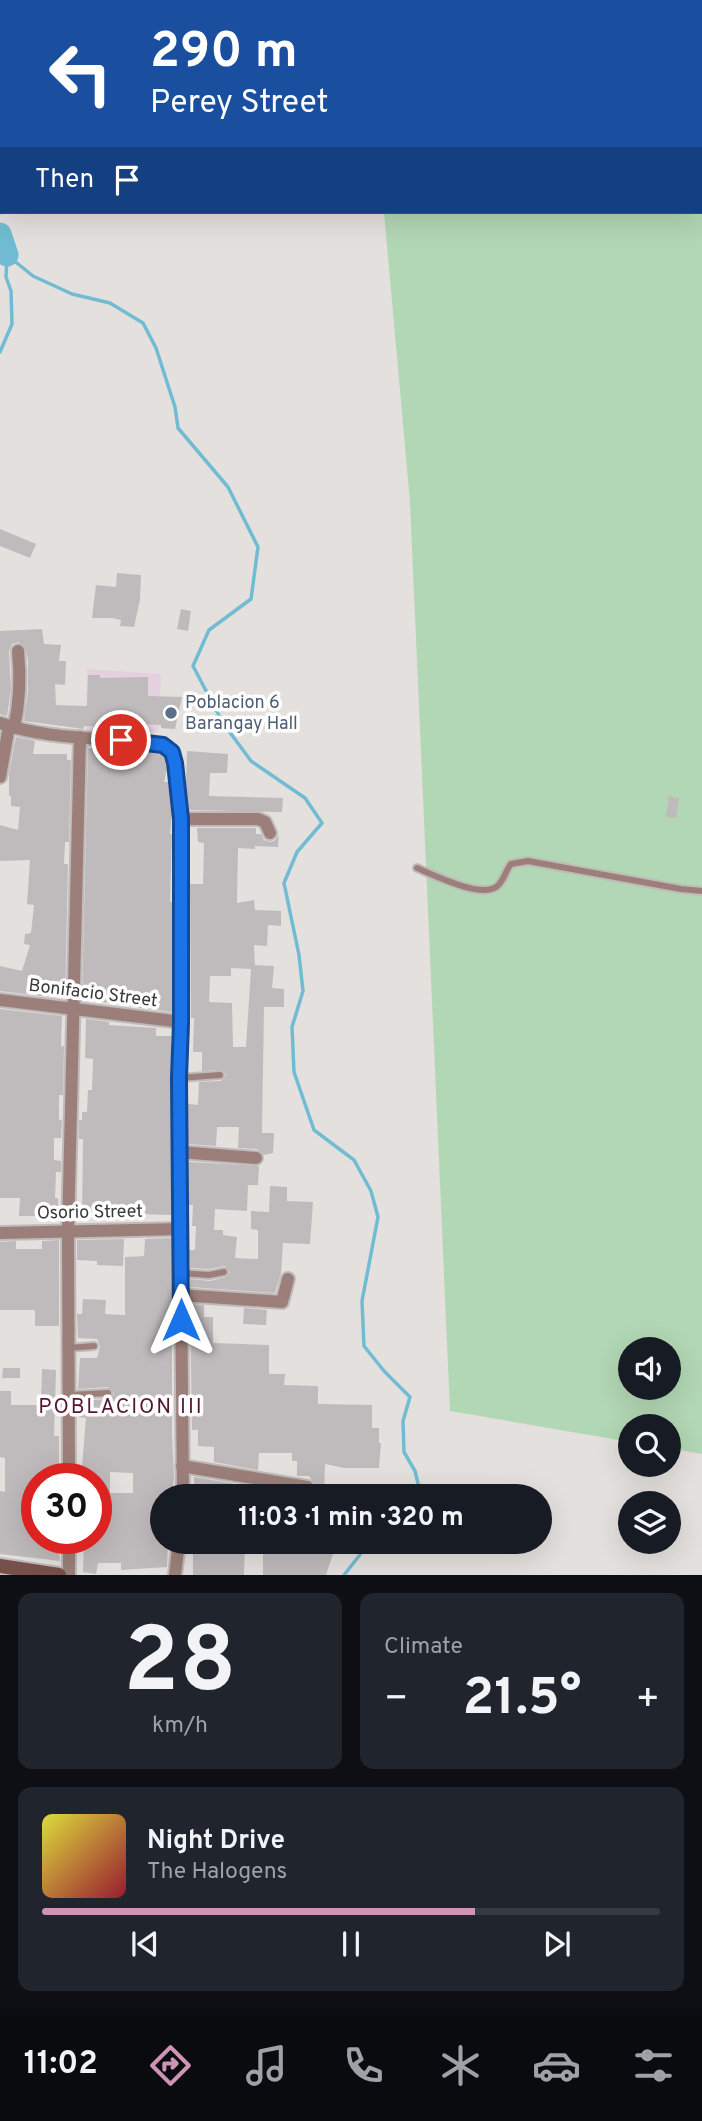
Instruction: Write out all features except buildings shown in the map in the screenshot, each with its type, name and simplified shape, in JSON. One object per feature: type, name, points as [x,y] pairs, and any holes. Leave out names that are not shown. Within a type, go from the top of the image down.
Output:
[{"type":"street","points":[[0,777],[8,726],[20,703],[18,651]]},
{"type":"street","points":[[8,726],[80,737],[163,745],[172,752],[175,763],[181,819],[179,1152],[183,1484]]},
{"type":"street","points":[[69,1463],[68,1231],[80,737]]},
{"type":"street","points":[[181,819],[258,818],[265,822],[270,833]]},
{"type":"street","name":"Bonifacio Street","points":[[0,1000],[181,1023]]},
{"type":"street","points":[[179,1152],[256,1158]]},
{"type":"street","name":"Osorio Street","points":[[0,1233],[180,1229]]},
{"type":"street","points":[[180,1295],[282,1302],[288,1279]]},
{"type":"street","points":[[182,1466],[289,1484]]},
{"type":"street","points":[[69,1554],[69,1575]]},
{"type":"street","points":[[174,1575],[177,1554]]},
{"type":"street","points":[[0,1566],[59,1575]]},
{"type":"lane","points":[[418,868],[478,890],[490,890],[498,886],[511,864],[528,861],[702,891]]},
{"type":"lane","points":[[179,1078],[220,1075]]},
{"type":"lane","points":[[180,1273],[209,1275],[224,1272]]},
{"type":"lane","points":[[68,1348],[94,1346]]},
{"type":"lane","points":[[69,1395],[108,1393]]},
{"type":"shaded area","points":[[87,669],[161,674],[158,732],[86,733]]},
{"type":"green space","points":[[384,214],[702,214],[702,1454],[681,1450],[681,1414],[618,1414],[618,1440],[450,1411],[410,502]]},
{"type":"waterway","points":[[0,234],[7,255]]},
{"type":"waterway","points":[[7,255],[33,276],[72,294],[110,303],[143,323],[156,348],[175,407],[178,428],[228,487],[258,547],[251,599],[209,630],[193,666],[223,723],[251,761],[305,798],[322,823],[297,852],[284,883],[299,955],[303,991],[292,1027],[294,1072],[314,1130],[354,1160],[371,1191],[378,1217],[362,1301],[364,1346],[410,1397],[403,1421],[404,1452],[415,1471],[418,1484]]},
{"type":"waterway","points":[[0,352],[12,324],[11,291],[6,277],[7,257]]},
{"type":"waterway","points":[[344,1575],[360,1554]]},
{"type":"place","name":"Poblacion 6 Barangay Hall","points":[[171,713]]},
{"type":"district","name":"POBLACION III","points":[[121,1407]]},
{"type":"route","points":[[121,740],[163,745],[172,752],[181,819],[181,1320]]}]
